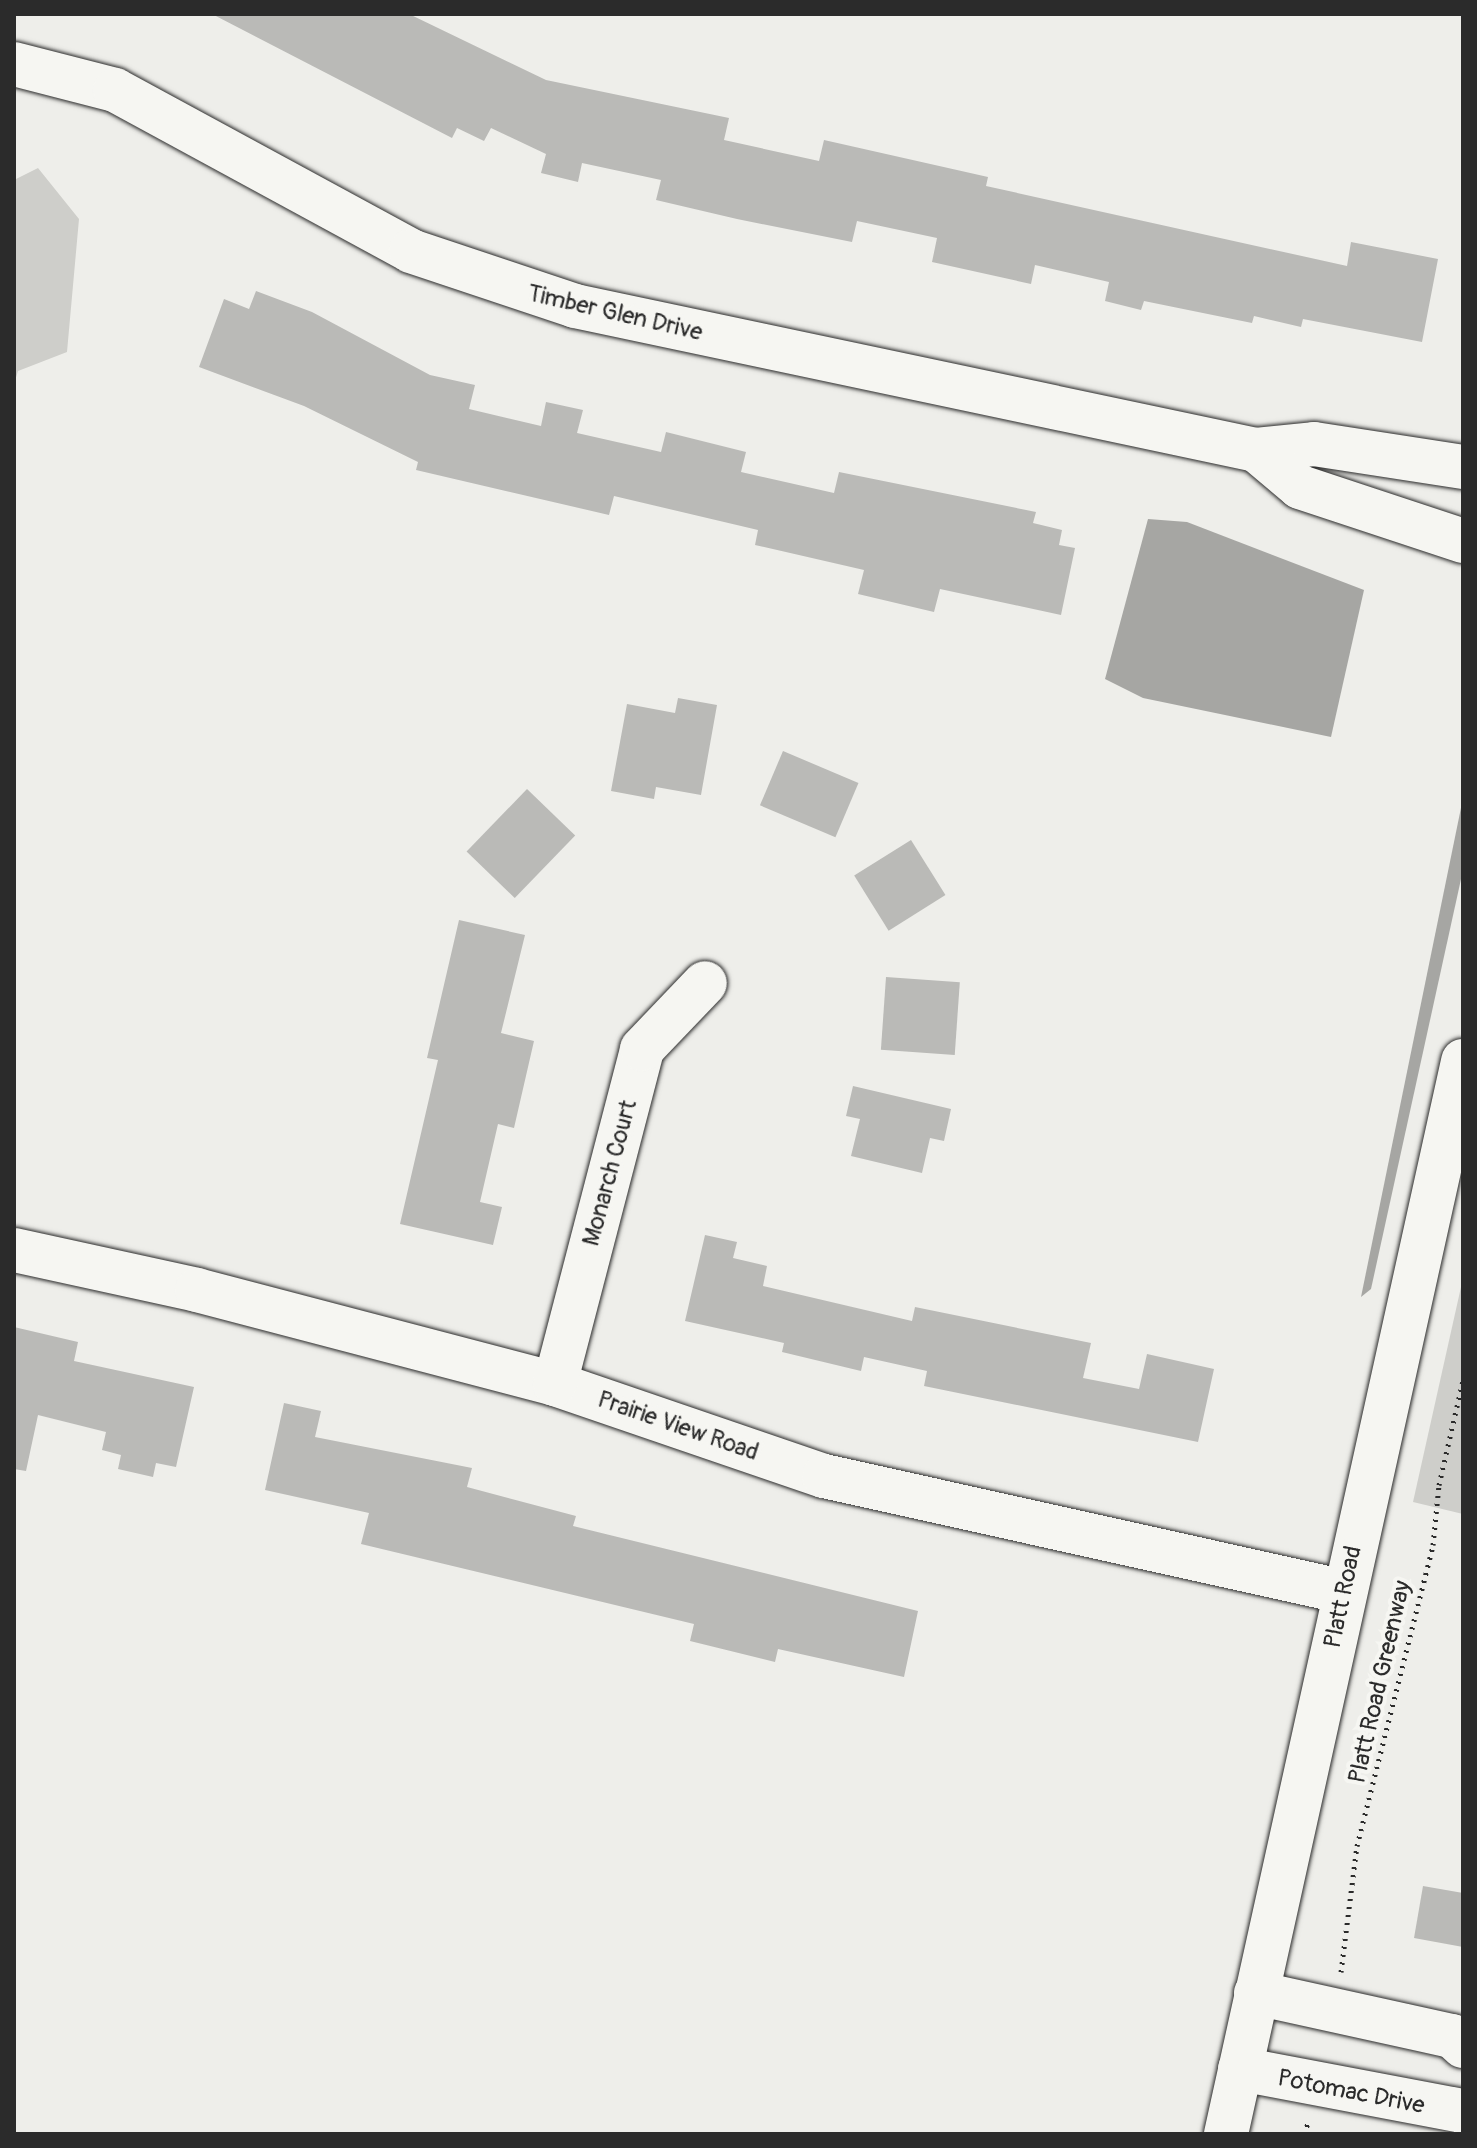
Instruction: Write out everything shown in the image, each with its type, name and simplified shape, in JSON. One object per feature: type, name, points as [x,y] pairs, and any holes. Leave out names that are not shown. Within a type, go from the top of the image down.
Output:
[{"type":"street","name":"Timber Glen Drive","points":[[14,64],[115,90],[411,251],[495,283],[575,306],[1256,450],[1314,444],[1463,467]]},
{"type":"street","name":"Timber Glen Drive","points":[[1256,450],[1300,487],[1463,541]]},
{"type":"street","name":"Monarch Court","points":[[555,1384],[642,1049],[705,983]]},
{"type":"street","name":"Platt Road","points":[[1226,2134],[1463,1061]]},
{"type":"street","name":"Prairie View Road","points":[[14,1250],[197,1290],[555,1384],[824,1476],[1345,1592]]},
{"type":"street","points":[[1256,1993],[1452,2036],[1463,2046]]},
{"type":"street","name":"Potomac Drive","points":[[1240,2069],[1463,2111]]},
{"type":"path","name":"Platt Road Greenway","points":[[1339,1983],[1357,1846],[1433,1545],[1450,1435],[1463,1380]]},
{"type":"shaded area","points":[[38,168],[79,219],[67,352],[18,371],[14,384],[14,180]]},
{"type":"shaded area","points":[[1148,519],[1187,522],[1364,590],[1331,737],[1143,698],[1105,679]]},
{"type":"shaded area","points":[[1463,798],[1463,870],[1371,1289],[1361,1297]]},
{"type":"shaded area","points":[[1463,1278],[1463,1514],[1413,1502]]},
{"type":"building","points":[[212,14],[409,14],[546,80],[729,118],[724,140],[819,161],[824,140],[988,177],[986,186],[1347,266],[1351,242],[1438,259],[1422,342],[1303,319],[1301,327],[1254,316],[1252,323],[1144,301],[1141,310],[1105,301],[1109,282],[1035,265],[1031,284],[932,262],[937,238],[857,221],[852,242],[656,200],[661,180],[582,163],[578,182],[541,173],[546,154],[491,128],[484,141],[457,128],[452,138]]},
{"type":"building","points":[[256,291],[312,312],[430,375],[475,385],[469,409],[541,426],[546,402],[583,410],[577,433],[661,452],[666,432],[746,452],[741,472],[834,493],[839,472],[1036,512],[1033,523],[1062,530],[1059,545],[1075,548],[1061,615],[940,589],[934,612],[858,594],[864,570],[755,545],[758,530],[614,496],[609,515],[416,470],[418,462],[304,406],[199,367],[224,299],[249,309]]},
{"type":"building","points":[[678,698],[717,705],[701,795],[656,787],[654,799],[611,791],[627,704],[675,713]]},
{"type":"building","points":[[783,751],[858,783],[835,837],[760,805]]},
{"type":"building","points":[[527,789],[575,836],[515,898],[467,852]]},
{"type":"building","points":[[911,840],[945,895],[889,931],[854,876]]},
{"type":"building","points":[[459,920],[525,935],[501,1033],[534,1041],[514,1128],[498,1124],[480,1202],[502,1207],[493,1245],[400,1224],[438,1060],[427,1058]]},
{"type":"building","points":[[886,977],[960,982],[955,1055],[881,1050]]},
{"type":"building","points":[[853,1086],[951,1109],[944,1141],[930,1138],[922,1173],[851,1156],[860,1119],[846,1116]]},
{"type":"building","points":[[705,1235],[737,1242],[733,1258],[767,1266],[763,1286],[912,1321],[915,1307],[1091,1343],[1083,1378],[1139,1389],[1147,1354],[1214,1369],[1198,1442],[924,1386],[927,1371],[864,1357],[861,1371],[782,1352],[784,1343],[685,1321]]},
{"type":"building","points":[[14,1327],[78,1342],[74,1361],[194,1387],[176,1467],[156,1463],[153,1477],[118,1469],[121,1455],[102,1450],[106,1432],[38,1415],[26,1471],[14,1469]]},
{"type":"building","points":[[284,1403],[321,1411],[315,1437],[472,1468],[467,1487],[576,1516],[573,1526],[918,1611],[904,1677],[778,1649],[775,1662],[690,1641],[694,1624],[361,1544],[369,1513],[265,1490]]},
{"type":"building","points":[[1423,1886],[1463,1893],[1463,1947],[1414,1938]]}]
